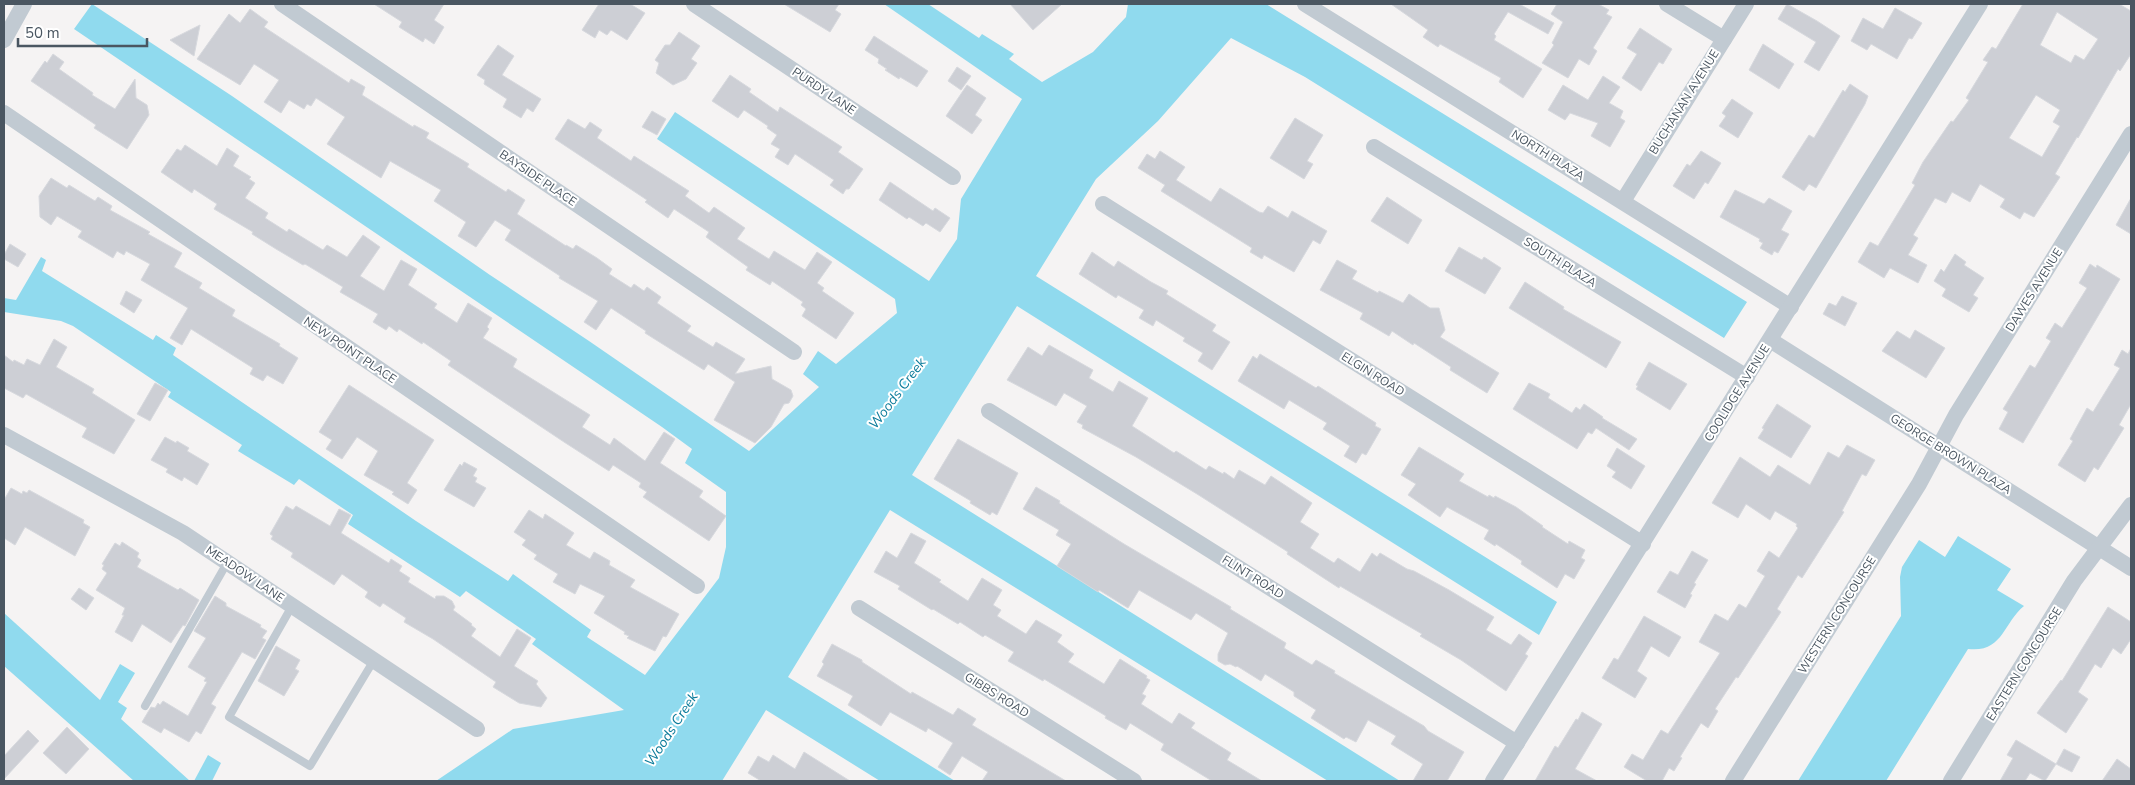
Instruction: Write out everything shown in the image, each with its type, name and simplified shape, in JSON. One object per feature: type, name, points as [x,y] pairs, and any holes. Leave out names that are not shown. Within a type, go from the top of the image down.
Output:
[{"type":"street","points":[[4,40],[24,4]]},
{"type":"street","name":"BAYSIDE PLACE","points":[[282,4],[794,352]]},
{"type":"street","name":"PURDY LANE","points":[[694,4],[953,178]]},
{"type":"street","name":"NORTH PLAZA","points":[[1305,4],[1791,306]]},
{"type":"street","points":[[1667,4],[1724,39]]},
{"type":"street","name":"BUCHANAN AVENUE","points":[[1623,201],[1746,4]]},
{"type":"street","name":"COOLIDGE AVENUE","points":[[1494,781],[1980,4]]},
{"type":"street","name":"NEW POINT PLACE","points":[[4,114],[697,586]]},
{"type":"street","name":"DAWES AVENUE","points":[[1939,447],[1956,415],[2131,134]]},
{"type":"street","name":"SOUTH PLAZA","points":[[1374,147],[1747,377]]},
{"type":"street","name":"ELGIN ROAD","points":[[1103,204],[1644,544]]},
{"type":"street","name":"GEORGE BROWN PLAZA","points":[[1770,340],[2131,568]]},
{"type":"street","name":"FLINT ROAD","points":[[989,411],[1517,743]]},
{"type":"street","name":"MEADOW LANE","points":[[4,435],[183,533],[477,729]]},
{"type":"street","name":"WESTERN CONCOURSE","points":[[1733,781],[1919,484],[1939,447]]},
{"type":"street","name":"EASTERN CONCOURSE","points":[[1951,781],[2074,581],[2131,505]]},
{"type":"street","name":"GIBBS ROAD","points":[[859,608],[1134,781]]},
{"type":"lane","points":[[145,706],[227,563]]},
{"type":"lane","points":[[292,606],[229,717],[310,766],[374,660]]},
{"type":"water","name":"Woods Creek","points":[[92,4],[232,96],[490,275],[749,451],[819,387],[803,374],[818,351],[836,364],[897,313],[895,299],[657,139],[675,112],[929,281],[957,239],[961,199],[1022,99],[884,4],[928,4],[979,38],[982,34],[1014,54],[1009,59],[1042,82],[1093,52],[1126,17],[1128,4],[1266,4],[1747,302],[1724,338],[1305,77],[1231,38],[1158,121],[1096,179],[1036,276],[1557,602],[1539,635],[1017,306],[912,475],[1400,781],[1328,781],[890,510],[788,677],[955,781],[880,781],[766,710],[722,781],[436,781],[513,729],[624,710],[532,644],[536,639],[466,591],[460,597],[348,524],[353,515],[299,479],[294,485],[238,451],[242,445],[168,397],[171,392],[73,326],[61,321],[4,312],[4,298],[16,300],[41,257],[46,260],[42,271],[153,340],[156,335],[176,348],[173,355],[416,521],[508,581],[513,574],[591,630],[587,637],[645,675],[719,578],[726,547],[726,492],[685,463],[692,449],[662,427],[74,29]]},
{"type":"water","points":[[1958,536],[2011,569],[1997,590],[2024,606],[1996,642],[1980,649],[1968,649],[1886,781],[1798,781],[1901,616],[1900,577],[1902,567],[1919,540],[1945,557]]},
{"type":"water","points":[[4,613],[100,700],[120,664],[135,673],[118,702],[127,708],[121,719],[190,781],[134,781],[4,666]]},
{"type":"water","points":[[208,755],[221,763],[212,781],[194,781]]},
{"type":"building","points":[[374,4],[444,4],[434,20],[444,27],[434,44],[425,38],[423,42],[399,27],[402,22]]},
{"type":"building","points":[[599,4],[630,4],[645,13],[627,40],[611,30],[607,35],[599,30],[595,38],[582,30]]},
{"type":"building","points":[[784,4],[839,4],[835,10],[841,14],[830,32]]},
{"type":"building","points":[[1010,4],[1062,4],[1033,30]]},
{"type":"building","points":[[1391,4],[1519,4],[1554,23],[1548,34],[1508,12],[1494,34],[1496,36],[1494,40],[1542,69],[1523,98],[1499,82],[1501,78],[1440,44],[1438,47],[1423,37],[1428,30]]},
{"type":"building","points":[[1557,4],[1598,4],[1609,10],[1606,14],[1612,17],[1593,48],[1597,51],[1589,65],[1579,59],[1568,78],[1542,63],[1554,45],[1552,43],[1563,22],[1551,14]]},
{"type":"building","points":[[1787,4],[1840,36],[1819,71],[1804,62],[1816,42],[1778,19]]},
{"type":"building","points":[[2023,4],[2119,4],[2131,11],[2131,54],[2120,71],[2118,69],[2077,137],[2055,174],[2060,177],[2034,217],[2024,212],[2020,219],[2000,207],[2005,199],[1980,184],[1970,202],[1952,192],[1946,203],[1935,198],[1913,235],[1918,238],[1908,255],[1927,265],[1918,283],[1890,268],[1884,278],[1858,262],[1870,242],[1878,246],[1915,185],[1912,183],[1923,162],[1951,121],[1953,122],[1969,100],[1966,98],[1988,62],[1983,60],[1992,47],[1996,49]],"holes":[[[2057,12],[2098,39],[2084,60],[2075,55],[2071,63],[2040,45]],[[2036,95],[2060,110],[2053,122],[2060,126],[2042,157],[2009,138]]]},
{"type":"building","points":[[1895,8],[1922,23],[1912,39],[1909,38],[1897,59],[1871,44],[1867,50],[1851,41],[1863,18],[1883,29]]},
{"type":"building","points":[[250,9],[268,22],[264,27],[349,83],[351,79],[365,87],[362,95],[413,127],[414,125],[429,133],[426,138],[469,164],[467,167],[506,192],[508,189],[525,200],[517,214],[566,246],[573,249],[576,245],[597,258],[612,269],[609,274],[631,288],[634,284],[644,291],[647,287],[661,297],[657,303],[691,326],[687,331],[713,347],[716,342],[745,359],[735,374],[771,366],[772,379],[791,390],[793,396],[789,403],[784,404],[771,427],[755,443],[714,420],[735,382],[708,364],[704,370],[645,333],[646,331],[611,308],[596,330],[584,322],[598,301],[559,278],[560,276],[505,240],[511,230],[495,220],[476,247],[458,236],[466,222],[434,201],[441,190],[390,161],[381,178],[327,144],[345,117],[316,98],[311,106],[307,104],[304,109],[289,100],[281,113],[264,102],[279,80],[254,64],[240,85],[197,59],[229,14],[240,23]]},
{"type":"building","points":[[200,25],[194,56],[170,40]]},
{"type":"building","points":[[1640,28],[1672,49],[1663,64],[1659,62],[1641,91],[1622,78],[1637,54],[1627,48]]},
{"type":"building","points":[[679,32],[700,46],[691,59],[697,63],[686,79],[673,85],[656,73],[659,63],[655,60],[665,45],[670,45]]},
{"type":"building","points":[[874,36],[928,71],[917,87],[885,70],[887,69],[878,63],[879,59],[865,50]]},
{"type":"building","points":[[1763,44],[1794,64],[1779,89],[1749,70]]},
{"type":"building","points":[[498,45],[514,56],[502,75],[541,99],[533,112],[527,108],[521,118],[503,107],[507,99],[484,84],[485,80],[477,75]]},
{"type":"building","points":[[53,54],[64,62],[59,69],[93,93],[92,95],[115,109],[135,79],[136,98],[147,105],[149,115],[127,149],[94,128],[96,125],[31,81],[45,61],[47,63]]},
{"type":"building","points":[[957,67],[971,76],[961,90],[948,81]]},
{"type":"building","points":[[730,75],[751,89],[749,92],[778,112],[780,107],[842,147],[838,152],[863,169],[849,189],[846,189],[843,194],[830,185],[834,180],[795,154],[788,165],[775,157],[780,149],[771,144],[777,135],[767,128],[768,126],[744,110],[738,118],[712,101]]},
{"type":"building","points":[[1603,76],[1620,87],[1609,103],[1623,111],[1620,118],[1625,121],[1610,147],[1591,136],[1598,123],[1570,113],[1565,120],[1548,110],[1563,85],[1588,100]]},
{"type":"building","points":[[1850,84],[1868,96],[1865,104],[1816,188],[1809,184],[1804,191],[1782,177],[1809,135],[1814,138],[1843,90],[1845,92]]},
{"type":"building","points":[[967,85],[986,98],[975,115],[982,120],[972,134],[946,116]]},
{"type":"building","points":[[1732,99],[1753,113],[1738,138],[1719,126],[1726,116],[1722,113]]},
{"type":"building","points":[[652,111],[666,119],[657,135],[642,127]]},
{"type":"building","points":[[1295,118],[1323,135],[1307,161],[1313,164],[1304,179],[1270,158]]},
{"type":"building","points":[[568,119],[585,129],[590,122],[602,130],[597,138],[631,161],[634,156],[689,191],[685,196],[709,213],[714,207],[745,228],[737,239],[769,259],[774,251],[805,270],[817,252],[832,262],[817,283],[824,288],[822,291],[854,313],[836,339],[802,316],[806,309],[801,305],[803,302],[772,281],[770,285],[746,270],[748,267],[706,237],[709,232],[674,209],[668,218],[645,202],[647,200],[555,139]]},
{"type":"building","points":[[185,145],[217,166],[227,148],[239,156],[233,166],[251,177],[249,179],[255,183],[245,198],[268,213],[265,218],[287,232],[289,229],[323,250],[327,245],[347,257],[363,235],[380,247],[360,276],[384,291],[401,260],[417,269],[408,285],[437,304],[434,308],[457,323],[468,303],[492,318],[487,327],[489,329],[483,338],[517,359],[513,367],[590,415],[582,427],[610,445],[614,438],[645,461],[664,432],[675,439],[660,463],[703,491],[699,497],[726,516],[709,541],[643,497],[647,492],[639,487],[641,483],[613,465],[609,471],[564,442],[448,365],[451,361],[423,342],[422,344],[399,329],[397,332],[389,326],[386,330],[373,322],[378,314],[340,292],[343,287],[252,234],[253,232],[214,209],[217,204],[194,189],[192,193],[161,172],[177,149],[181,151]]},
{"type":"building","points":[[1160,151],[1185,167],[1176,180],[1211,202],[1220,188],[1259,212],[1263,213],[1268,206],[1288,218],[1292,211],[1327,231],[1320,244],[1313,240],[1294,272],[1264,255],[1262,259],[1250,252],[1252,248],[1161,191],[1165,185],[1138,168],[1147,154],[1155,159]]},
{"type":"building","points":[[1701,151],[1721,163],[1708,184],[1705,182],[1694,199],[1673,186],[1687,164],[1690,166]]},
{"type":"building","points":[[51,178],[67,188],[69,185],[95,201],[98,197],[112,206],[110,210],[150,232],[148,234],[182,253],[174,267],[202,283],[199,288],[235,310],[232,316],[280,344],[279,346],[298,358],[283,384],[267,375],[263,381],[250,374],[253,368],[191,329],[182,345],[170,338],[188,308],[141,280],[150,264],[126,251],[124,255],[117,251],[113,258],[78,237],[82,231],[57,216],[51,225],[40,217],[39,196]]},
{"type":"building","points":[[890,182],[933,211],[935,208],[950,218],[940,232],[926,223],[923,226],[909,217],[907,219],[879,200]]},
{"type":"building","points":[[1735,190],[1764,204],[1769,198],[1792,211],[1781,230],[1789,234],[1778,253],[1774,251],[1772,255],[1760,248],[1763,243],[1759,241],[1760,239],[1720,217]]},
{"type":"building","points":[[1387,197],[1422,220],[1408,244],[1371,221]]},
{"type":"building","points":[[2131,198],[2131,234],[2116,225]]},
{"type":"building","points":[[10,244],[26,254],[18,267],[4,259]]},
{"type":"building","points":[[1459,247],[1482,260],[1484,257],[1501,268],[1485,294],[1445,271]]},
{"type":"building","points":[[1092,252],[1114,267],[1118,261],[1168,291],[1166,294],[1216,325],[1212,331],[1230,342],[1212,370],[1198,361],[1203,353],[1183,341],[1185,338],[1156,320],[1153,326],[1139,318],[1144,310],[1118,295],[1116,298],[1079,274]]},
{"type":"building","points":[[1955,254],[1966,262],[1964,265],[1984,278],[1973,295],[1978,298],[1969,312],[1942,296],[1946,289],[1934,281],[1941,269],[1944,272]]},
{"type":"building","points":[[1337,260],[1357,271],[1352,279],[1378,293],[1379,291],[1403,303],[1409,294],[1430,308],[1439,308],[1445,330],[1440,337],[1499,373],[1487,393],[1450,370],[1451,367],[1414,343],[1413,345],[1392,331],[1389,336],[1360,319],[1363,313],[1320,290]]},
{"type":"building","points":[[2090,264],[2096,268],[2097,265],[2120,279],[2023,443],[1999,429],[2008,412],[2003,409],[2030,365],[2035,368],[2051,341],[2046,338],[2055,323],[2062,328],[2087,288],[2079,283]]},
{"type":"building","points":[[1525,282],[1564,307],[1563,309],[1621,342],[1606,368],[1509,308]]},
{"type":"building","points":[[126,291],[142,300],[134,313],[120,304]]},
{"type":"building","points":[[1842,296],[1857,303],[1845,326],[1823,314],[1829,303],[1836,306]]},
{"type":"building","points":[[1915,330],[1945,348],[1926,378],[1882,351],[1897,331],[1910,339]]},
{"type":"building","points":[[54,339],[67,347],[56,367],[94,389],[92,393],[135,420],[114,454],[82,437],[87,428],[26,394],[23,398],[4,388],[4,355],[13,362],[14,360],[24,365],[27,359],[40,365]]},
{"type":"building","points":[[1049,345],[1093,370],[1089,378],[1113,392],[1119,381],[1148,398],[1132,426],[1174,453],[1176,451],[1206,470],[1209,466],[1223,474],[1224,472],[1234,479],[1239,470],[1265,485],[1271,476],[1312,503],[1300,522],[1319,534],[1310,548],[1334,563],[1338,558],[1360,572],[1372,553],[1377,557],[1380,553],[1449,590],[1494,617],[1486,630],[1511,645],[1519,634],[1532,643],[1525,654],[1528,656],[1506,691],[1461,660],[1420,636],[1422,634],[1340,586],[1339,588],[1287,554],[1288,552],[1197,494],[1136,457],[1082,428],[1083,425],[1077,422],[1087,406],[1064,393],[1056,406],[1007,380],[1028,347],[1042,356]]},
{"type":"building","points":[[2131,348],[2131,404],[2119,425],[2124,428],[2098,470],[2094,467],[2085,482],[2058,465],[2073,441],[2070,439],[2087,408],[2093,412],[2120,368],[2114,365],[2122,350],[2128,354]]},
{"type":"building","points":[[1260,354],[1316,388],[1318,386],[1376,423],[1375,426],[1381,429],[1366,455],[1362,453],[1356,463],[1344,456],[1350,446],[1323,429],[1327,423],[1289,400],[1284,409],[1238,381],[1253,356],[1257,359]]},
{"type":"building","points":[[1649,362],[1687,384],[1670,410],[1636,389],[1638,386],[1636,385]]},
{"type":"building","points":[[155,383],[168,390],[150,421],[137,414]]},
{"type":"building","points":[[1529,383],[1550,394],[1548,398],[1572,413],[1576,407],[1580,410],[1584,404],[1602,418],[1637,439],[1629,450],[1596,428],[1592,434],[1588,432],[1577,449],[1513,409]]},
{"type":"building","points":[[349,385],[434,440],[407,483],[417,490],[408,504],[392,494],[394,492],[364,475],[378,451],[357,437],[342,459],[326,449],[332,440],[319,432]]},
{"type":"building","points":[[1777,404],[1811,426],[1791,458],[1758,438]]},
{"type":"building","points":[[165,437],[189,448],[187,451],[209,464],[197,485],[184,477],[182,481],[166,472],[168,469],[151,460]]},
{"type":"building","points":[[958,439],[1018,473],[997,515],[992,512],[990,515],[970,503],[971,501],[934,479]]},
{"type":"building","points":[[1847,445],[1875,460],[1866,476],[1862,474],[1842,511],[1844,512],[1802,578],[1798,575],[1777,609],[1781,612],[1738,678],[1736,677],[1715,709],[1718,711],[1708,728],[1701,723],[1680,757],[1682,758],[1674,771],[1669,768],[1662,781],[1647,781],[1624,767],[1632,754],[1643,760],[1661,730],[1668,734],[1720,653],[1699,642],[1715,614],[1728,621],[1739,604],[1746,608],[1765,576],[1757,571],[1769,551],[1779,558],[1798,528],[1797,524],[1775,511],[1770,520],[1746,504],[1738,518],[1712,503],[1740,457],[1770,477],[1778,465],[1810,485],[1828,452],[1839,458]]},
{"type":"building","points":[[1419,447],[1464,474],[1459,481],[1488,497],[1489,495],[1494,498],[1495,496],[1516,507],[1568,544],[1569,541],[1585,550],[1581,558],[1585,560],[1574,579],[1565,574],[1557,588],[1521,564],[1522,561],[1496,544],[1495,546],[1484,539],[1489,530],[1447,507],[1440,517],[1408,495],[1416,484],[1401,475]]},
{"type":"building","points":[[1617,448],[1645,466],[1631,489],[1612,477],[1616,472],[1607,466]]},
{"type":"building","points":[[464,462],[477,469],[473,476],[477,478],[475,482],[486,488],[474,507],[444,490],[460,464],[462,466]]},
{"type":"building","points":[[1036,487],[1124,544],[1231,607],[1230,609],[1286,643],[1284,648],[1312,665],[1316,660],[1335,671],[1334,673],[1464,752],[1447,781],[1413,781],[1423,764],[1391,744],[1396,736],[1368,720],[1356,742],[1346,737],[1344,739],[1311,718],[1316,710],[1294,696],[1294,692],[1265,674],[1261,681],[1237,666],[1225,665],[1218,661],[1218,654],[1228,633],[1196,613],[1191,620],[1139,590],[1128,608],[1099,590],[1098,592],[1057,566],[1071,544],[1056,535],[1059,530],[1023,509]]},
{"type":"building","points":[[11,488],[22,494],[23,491],[27,493],[29,490],[84,520],[83,523],[90,527],[75,556],[25,527],[15,545],[4,538],[4,500]]},
{"type":"building","points":[[286,506],[293,510],[296,506],[330,526],[339,509],[351,515],[341,533],[387,562],[389,563],[391,559],[402,566],[399,571],[410,578],[408,582],[435,599],[436,596],[444,596],[452,601],[455,607],[453,610],[476,629],[471,636],[500,657],[517,629],[531,638],[514,666],[538,681],[536,684],[547,698],[541,707],[519,703],[493,687],[496,682],[433,639],[404,622],[406,618],[383,603],[380,607],[365,597],[368,592],[342,574],[334,585],[291,557],[293,553],[271,539],[273,536],[270,534]]},
{"type":"building","points":[[529,510],[543,519],[545,514],[574,533],[566,545],[590,559],[594,552],[610,561],[609,565],[635,580],[630,587],[679,614],[666,637],[663,636],[655,651],[627,638],[629,636],[624,634],[625,632],[594,613],[605,596],[580,584],[575,594],[553,582],[558,574],[534,559],[537,555],[522,545],[526,540],[514,532]]},
{"type":"building","points":[[911,533],[926,541],[914,563],[941,580],[939,582],[968,601],[982,578],[1002,590],[993,605],[1001,610],[997,616],[1026,634],[1036,620],[1062,635],[1057,642],[1074,654],[1068,662],[1104,684],[1120,659],[1147,676],[1146,678],[1150,680],[1142,694],[1146,696],[1141,704],[1172,724],[1179,713],[1195,723],[1191,728],[1231,753],[1227,760],[1262,781],[1212,781],[1161,750],[1164,744],[1130,723],[1126,730],[1044,679],[1043,681],[1008,661],[1014,652],[985,635],[983,637],[960,622],[958,624],[932,610],[898,589],[900,586],[874,572],[886,551],[897,558]]},
{"type":"building","points":[[122,542],[139,553],[137,557],[141,560],[137,567],[178,590],[180,588],[199,600],[185,626],[183,625],[171,643],[142,624],[132,642],[115,632],[124,615],[122,615],[125,608],[96,590],[107,573],[102,569],[104,565],[102,564],[115,543],[120,546]]},
{"type":"building","points":[[1692,551],[1708,560],[1694,583],[1696,584],[1685,608],[1657,592],[1670,571],[1678,575]]},
{"type":"building","points":[[79,588],[94,598],[86,610],[71,599]]},
{"type":"building","points":[[215,596],[226,603],[226,606],[261,625],[260,627],[267,631],[262,638],[266,640],[255,659],[242,652],[211,704],[216,707],[201,734],[196,731],[189,742],[164,728],[161,733],[142,722],[151,707],[155,708],[158,703],[160,705],[163,701],[188,716],[207,682],[204,681],[206,678],[188,667],[206,638],[194,631]]},
{"type":"building","points":[[2108,607],[2131,622],[2131,639],[2121,654],[2113,648],[2101,668],[2095,664],[2078,692],[2088,699],[2066,733],[2037,713],[2062,681]]},
{"type":"building","points":[[1644,616],[1681,637],[1669,657],[1651,646],[1637,671],[1647,678],[1635,698],[1602,678],[1614,658],[1618,660]]},
{"type":"building","points":[[832,644],[862,660],[862,662],[911,694],[912,692],[953,715],[958,708],[976,719],[972,725],[1066,781],[982,781],[988,772],[962,756],[950,775],[938,767],[953,743],[928,728],[926,732],[890,712],[881,726],[848,705],[853,696],[817,676]]},
{"type":"building","points":[[276,646],[300,660],[295,669],[299,671],[284,696],[258,681]]},
{"type":"building","points":[[1582,712],[1602,724],[1575,769],[1597,781],[1535,781],[1555,746],[1558,748]]},
{"type":"building","points":[[67,727],[89,749],[66,774],[43,753]]},
{"type":"building","points":[[28,730],[39,741],[4,779],[4,756]]},
{"type":"building","points":[[2016,740],[2056,764],[2045,781],[2030,773],[2025,781],[2000,781],[2013,758],[2007,755]]},
{"type":"building","points":[[2064,749],[2080,757],[2072,772],[2056,764]]},
{"type":"building","points":[[804,752],[850,781],[761,781],[748,773],[758,756],[769,762],[773,755],[795,769]]},
{"type":"building","points":[[2117,759],[2131,769],[2131,781],[2102,781]]}]
